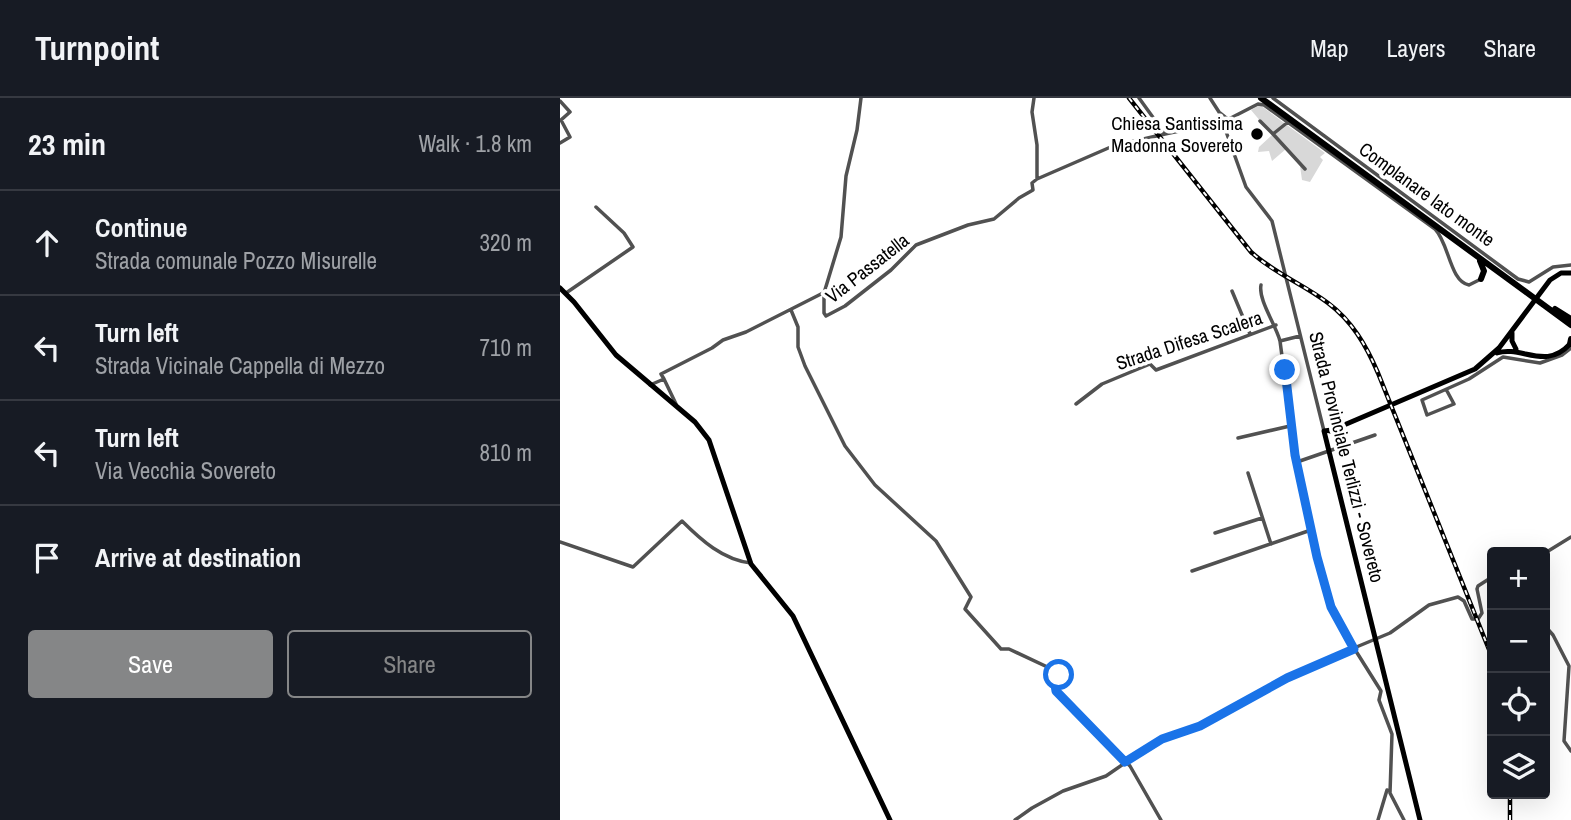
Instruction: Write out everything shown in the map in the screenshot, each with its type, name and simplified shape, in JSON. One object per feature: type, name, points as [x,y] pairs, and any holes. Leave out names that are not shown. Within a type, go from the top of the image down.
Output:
[{"type":"highway","points":[[1263,100],[1571,322]]},
{"type":"highway","points":[[1263,100],[1543,303],[1567,325],[1571,333]]},
{"type":"highway","points":[[1455,240],[1481,263],[1484,272],[1481,279]]},
{"type":"highway","points":[[1481,279],[1497,274],[1519,287]]},
{"type":"main road","points":[[1324,433],[1475,369],[1493,355],[1555,275],[1571,273]]},
{"type":"main road","points":[[560,288],[616,355],[695,422],[709,440],[751,563],[793,616],[890,820]]},
{"type":"main road","points":[[1513,331],[1512,342],[1516,351]]},
{"type":"main road","points":[[1504,342],[1516,351]]},
{"type":"main road","points":[[1493,355],[1516,351],[1541,357],[1562,351],[1571,344]]},
{"type":"main road","name":"Strada Provinciale Terlizzi - Sovereto","points":[[1324,433],[1420,820]]},
{"type":"street","name":"Via Passatella","points":[[862,98],[845,179],[841,237],[824,293],[824,313],[827,316],[845,306],[891,270],[916,245],[968,225],[994,219],[1033,190],[1032,183],[1037,178],[1113,146],[1230,120],[1263,100]]},
{"type":"street","points":[[1034,98],[1032,113],[1037,145],[1037,178]]},
{"type":"street","points":[[1139,98],[1165,134]]},
{"type":"street","points":[[1210,98],[1219,112],[1230,120]]},
{"type":"street","name":"Complanare lato monte","points":[[1276,99],[1518,279],[1529,282],[1553,267],[1571,265]]},
{"type":"street","points":[[1263,100],[1288,122],[1435,229],[1443,238],[1461,282],[1468,285],[1481,279]]},
{"type":"street","points":[[560,101],[570,112],[561,120],[569,137],[560,143]]},
{"type":"street","name":"Strada Provinciale Terlizzi - Sovereto","points":[[1219,112],[1246,187],[1271,218],[1324,433]]},
{"type":"street","points":[[1260,121],[1305,169]]},
{"type":"street","points":[[1273,134],[1288,122]]},
{"type":"street","points":[[566,293],[633,247],[624,233],[596,207]]},
{"type":"street","points":[[1261,285],[1260,294],[1276,326],[1280,341],[1290,426],[1311,530],[1331,607],[1381,691],[1388,693]]},
{"type":"street","points":[[1232,291],[1250,334]]},
{"type":"street","points":[[677,406],[661,374],[723,340],[746,332],[824,293]]},
{"type":"street","points":[[791,310],[798,327],[798,346],[805,366],[854,461],[875,485],[937,542],[971,597],[965,609],[1001,649],[1009,649],[1058,672],[1056,691],[1132,769],[1161,820]]},
{"type":"street","name":"Strada Difesa Scalera","points":[[1076,404],[1102,384],[1150,364],[1156,370],[1276,326]]},
{"type":"street","points":[[1280,341],[1300,336]]},
{"type":"street","points":[[1447,391],[1454,404],[1427,415],[1422,400],[1474,376],[1499,358],[1508,356],[1528,363],[1540,363],[1562,355],[1571,344]]},
{"type":"street","points":[[650,385],[664,379]]},
{"type":"street","points":[[1238,438],[1290,426]]},
{"type":"street","points":[[1297,462],[1375,435]]},
{"type":"street","points":[[1248,473],[1271,544]]},
{"type":"street","points":[[1215,533],[1262,518]]},
{"type":"street","points":[[560,542],[633,567],[681,521],[727,556],[751,563]]},
{"type":"street","points":[[1192,571],[1311,530]]},
{"type":"street","points":[[1550,550],[1571,537]]},
{"type":"street","points":[[1015,820],[1063,791],[1106,776],[1162,739],[1200,726],[1287,678],[1390,634],[1429,605],[1458,597],[1464,601],[1472,619],[1475,621],[1481,618],[1476,589],[1487,580]]},
{"type":"street","points":[[1550,632],[1569,666],[1564,741],[1571,751]]},
{"type":"street","points":[[1381,691],[1379,700],[1392,734],[1390,793],[1404,820]]},
{"type":"street","points":[[1378,820],[1387,790]]},
{"type":"shaded area","points":[[1260,105],[1325,153],[1320,157],[1323,160],[1310,182],[1302,180],[1300,166],[1286,149],[1272,161],[1269,151],[1258,152],[1259,147],[1272,135],[1251,110]]},
{"type":"railway","points":[[1129,98],[1251,252],[1328,303],[1358,334],[1378,373],[1487,645]]},
{"type":"railway","points":[[1510,799],[1510,820]]},
{"type":"place","name":"Chiesa Santissima Madonna Sovereto","points":[[1257,134]]},
{"type":"route","points":[[1059,675],[1056,691],[1125,762],[1162,739],[1200,726],[1287,678],[1354,649],[1331,607],[1317,557],[1290,426],[1285,370]]}]
